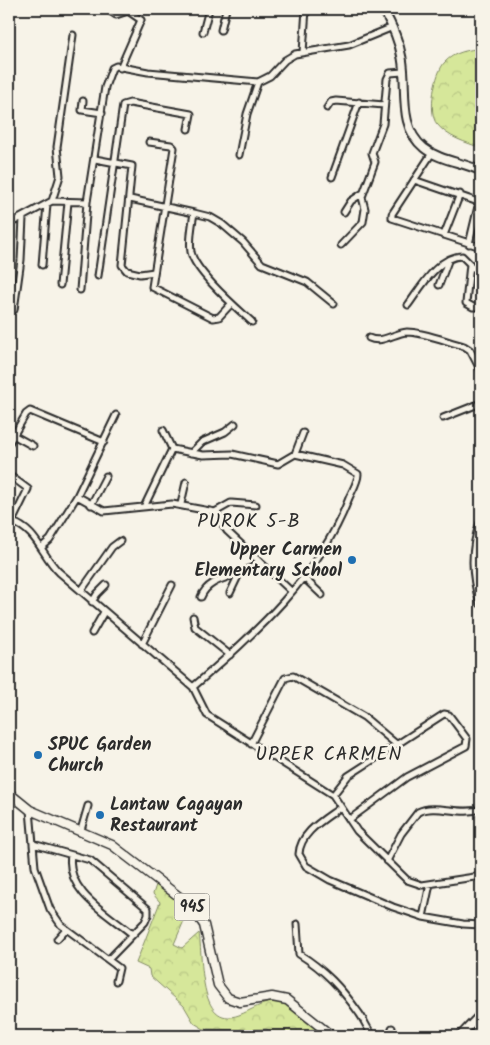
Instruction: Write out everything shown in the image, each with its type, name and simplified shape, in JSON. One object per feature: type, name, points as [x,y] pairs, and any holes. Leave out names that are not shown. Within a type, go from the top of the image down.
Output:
[{"type":"main road","points":[[383,9],[393,27],[400,46],[405,108],[415,140],[432,153],[481,171]]},
{"type":"main road","points":[[481,523],[473,561],[475,582],[481,603]]},
{"type":"main road","name":"945","points":[[9,793],[30,810],[82,830],[112,845],[196,911],[206,932],[218,985],[228,998],[240,1002],[272,997],[287,1000],[332,1036]]},
{"type":"main road","points":[[460,1036],[481,1014]]},
{"type":"street","points":[[107,9],[116,15],[128,11],[142,20],[120,68]]},
{"type":"street","points":[[204,32],[208,9]]},
{"type":"street","points":[[220,30],[226,9]]},
{"type":"street","points":[[303,52],[306,9]]},
{"type":"street","points":[[80,290],[88,202],[102,113],[110,70],[113,66],[258,82],[270,76],[289,57],[303,52],[354,44],[393,27]]},
{"type":"street","points":[[52,201],[60,176],[57,147],[73,35]]},
{"type":"street","points":[[341,246],[363,222],[365,209],[362,201],[363,193],[375,162],[372,152],[383,124],[388,76],[393,72],[403,72]]},
{"type":"street","points":[[238,155],[247,114],[258,82]]},
{"type":"street","points":[[83,101],[82,110],[102,113]]},
{"type":"street","points":[[326,108],[333,101],[384,105]]},
{"type":"street","points":[[332,177],[359,102]]},
{"type":"street","points":[[98,276],[122,108],[125,103],[191,114],[188,129]]},
{"type":"street","points":[[149,142],[171,145],[174,148],[153,288],[213,318],[219,317],[231,304]]},
{"type":"street","points":[[432,153],[392,214],[392,218],[481,247]]},
{"type":"street","points":[[95,159],[132,166],[123,268],[140,274],[154,272]]},
{"type":"street","points":[[414,180],[480,202],[469,244]]},
{"type":"street","points":[[344,212],[351,201],[363,193]]},
{"type":"street","points":[[444,235],[460,194]]},
{"type":"street","points":[[130,199],[217,220],[243,242],[257,261],[307,282],[334,304]]},
{"type":"street","points":[[9,224],[52,201],[88,202]]},
{"type":"street","points":[[60,285],[68,202]]},
{"type":"street","points":[[42,265],[47,204]]},
{"type":"street","points":[[194,213],[191,236],[193,256],[231,304],[252,322]]},
{"type":"street","points":[[14,310],[21,260],[23,218]]},
{"type":"street","points":[[408,305],[432,272],[448,261],[462,256],[469,261],[470,267],[466,287],[466,302],[473,307],[481,307]]},
{"type":"street","points":[[439,285],[448,261]]},
{"type":"street","points":[[470,267],[481,270]]},
{"type":"street","points":[[369,338],[377,340],[412,332],[464,346],[470,350],[481,371]]},
{"type":"street","points":[[443,418],[481,403]]},
{"type":"street","points":[[9,443],[26,414],[30,412],[104,442]]},
{"type":"street","points":[[42,547],[53,535],[77,496],[116,415]]},
{"type":"street","points":[[191,454],[202,442],[225,432],[235,424]]},
{"type":"street","points":[[163,430],[172,449],[191,454],[232,454],[278,464],[295,454],[303,433]]},
{"type":"street","points":[[13,435],[32,446]]},
{"type":"street","points":[[144,507],[172,449]]},
{"type":"street","points":[[193,688],[257,631],[304,577],[335,531],[358,477],[356,471],[343,465],[295,454]]},
{"type":"street","points":[[9,475],[28,489],[11,523],[26,529],[42,547],[52,566],[193,688],[207,715],[333,795],[357,831],[411,882],[422,885],[481,876]]},
{"type":"street","points":[[92,505],[106,476]]},
{"type":"street","points":[[181,504],[186,482]]},
{"type":"street","points":[[77,496],[104,511],[181,504],[215,512],[227,531],[291,591]]},
{"type":"street","points":[[215,512],[231,502],[256,505]]},
{"type":"street","points":[[81,591],[112,547],[120,540]]},
{"type":"street","points":[[201,597],[204,590],[212,583],[239,574],[252,568],[258,562]]},
{"type":"street","points":[[230,593],[239,574]]},
{"type":"street","points":[[304,577],[322,595]]},
{"type":"street","points":[[92,602],[106,585]]},
{"type":"street","points":[[142,644],[172,585]]},
{"type":"street","points":[[92,633],[104,612]]},
{"type":"street","points":[[193,617],[195,627],[230,655]]},
{"type":"street","points":[[251,744],[285,678],[293,676],[364,717],[396,744]]},
{"type":"street","points":[[333,795],[348,776],[446,714],[468,740],[466,746],[407,778],[350,819]]},
{"type":"street","points":[[82,830],[88,806]]},
{"type":"street","points":[[341,807],[314,827],[303,840],[299,854],[302,863],[330,880],[423,917],[462,924],[481,925]]},
{"type":"street","points":[[387,861],[401,834],[418,812],[433,809],[462,813],[481,809]]},
{"type":"street","points":[[30,810],[35,867],[41,888],[54,916],[66,929],[120,968],[116,981]]},
{"type":"street","points":[[33,844],[90,860],[148,909],[145,922],[109,959]]},
{"type":"street","points":[[71,855],[71,866],[79,888],[87,898],[114,915],[132,934]]},
{"type":"street","points":[[423,917],[430,884]]},
{"type":"street","points":[[297,924],[299,954],[332,978],[374,1036]]},
{"type":"street","points":[[57,939],[66,929]]},
{"type":"street","points":[[390,1036],[392,1028]]},
{"type":"green space","points":[[481,48],[481,148],[457,139],[441,129],[434,119],[432,102],[435,83],[445,62],[457,54]]},
{"type":"green space","points":[[156,885],[183,906],[183,923],[174,944],[182,948],[199,933],[205,989],[209,1002],[216,1012],[226,1017],[239,1015],[266,1003],[275,1002],[296,1010],[326,1036],[280,1036],[266,1029],[204,1029],[194,1023],[184,1006],[150,976],[149,969],[136,963],[160,902],[153,894]]},
{"type":"place","name":"Upper Carmen Elementary School","points":[[352,560]]},
{"type":"place","name":"SPUC Garden Church","points":[[38,755]]},
{"type":"place","name":"Lantaw Cagayan Restaurant","points":[[100,815]]},
{"type":"district","name":"PUROK 5-B","points":[[249,522]]},
{"type":"district","name":"UPPER CARMEN","points":[[329,755]]}]
